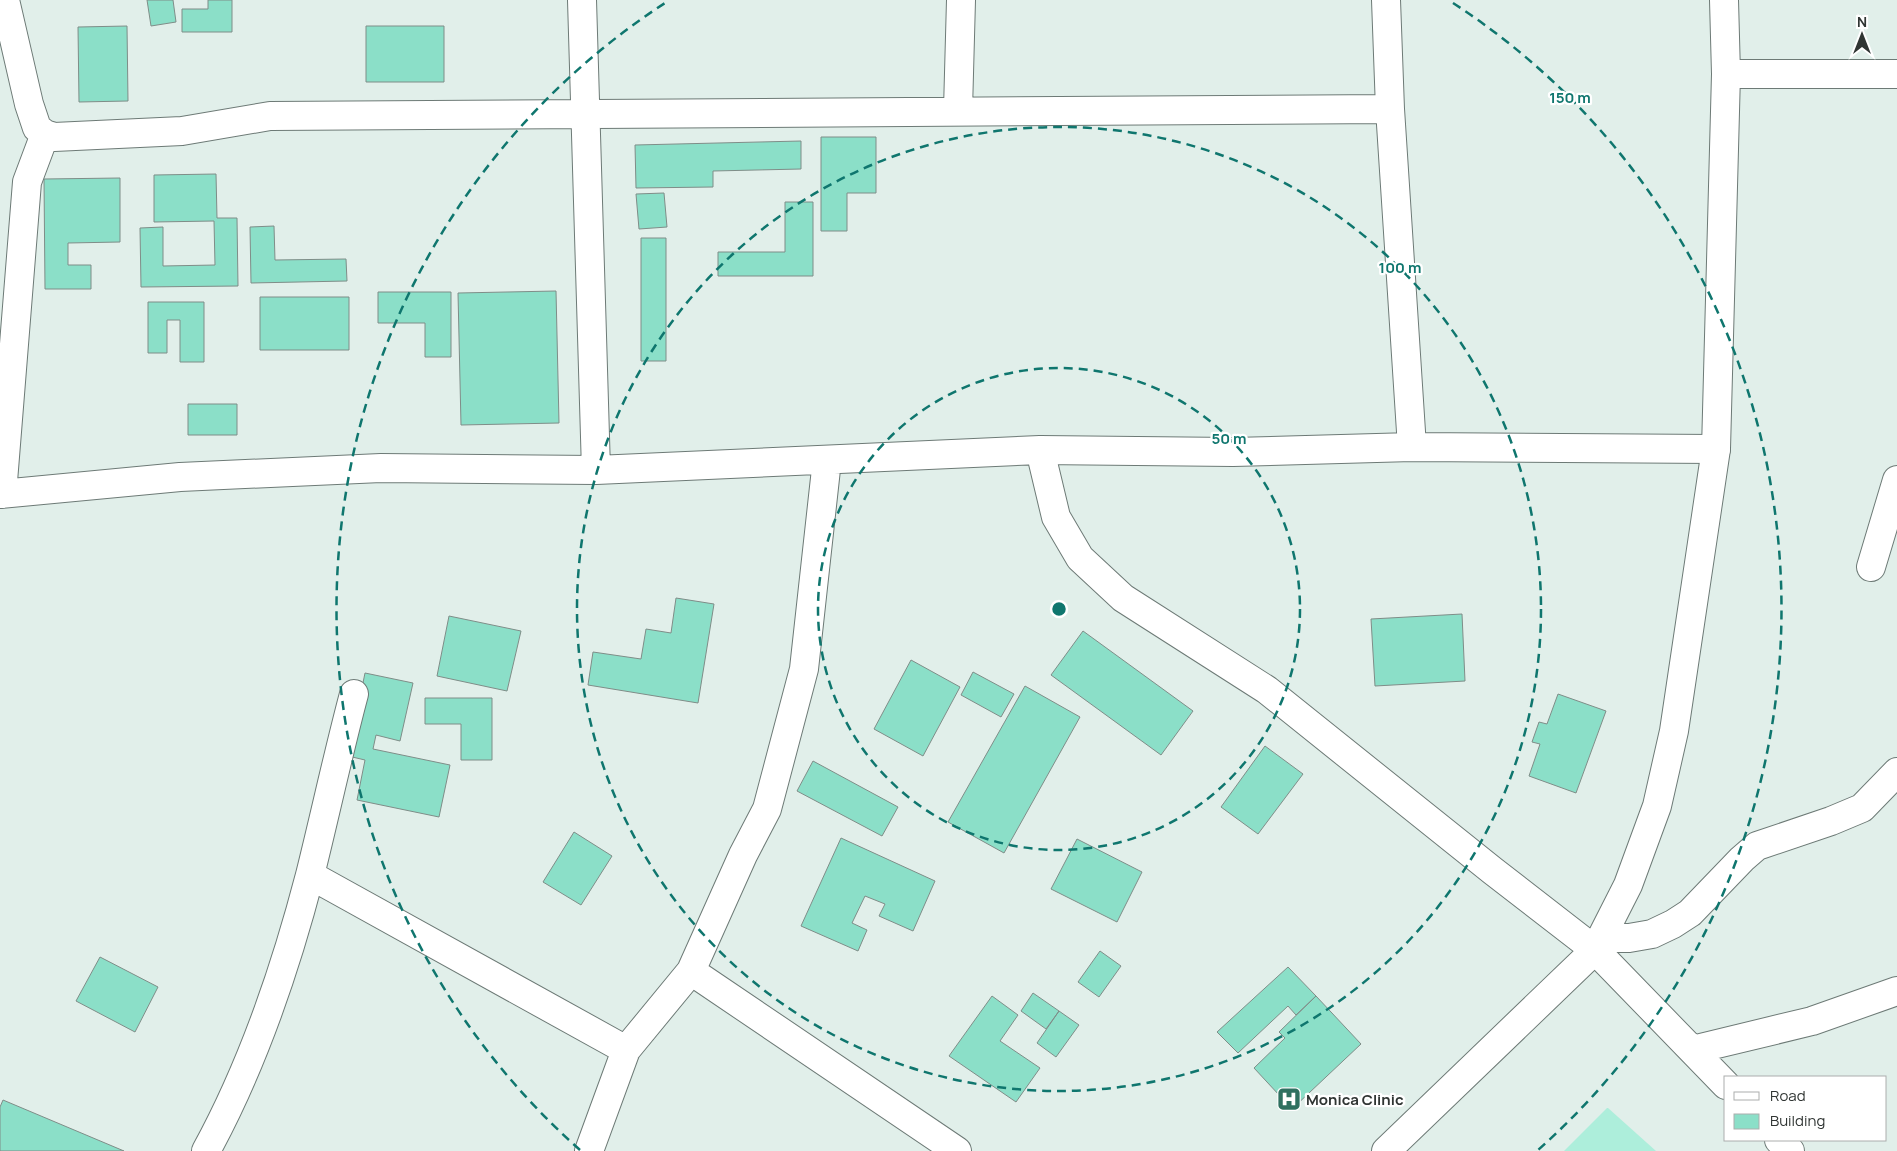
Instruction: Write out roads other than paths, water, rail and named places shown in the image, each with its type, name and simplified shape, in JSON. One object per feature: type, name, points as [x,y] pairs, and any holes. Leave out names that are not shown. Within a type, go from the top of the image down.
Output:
[{"type":"street","points":[[5,0],[29,104],[37,128],[45,134],[64,138],[182,131],[270,116],[958,110],[1390,109]]},
{"type":"street","points":[[582,0],[587,114],[596,470]]},
{"type":"street","points":[[958,110],[961,0]]},
{"type":"street","points":[[1386,0],[1390,109],[1412,447]]},
{"type":"street","points":[[1386,1151],[1598,944],[1628,885],[1657,806],[1674,731],[1716,449],[1726,74],[1724,0]]},
{"type":"street","points":[[1726,74],[1897,74]]},
{"type":"street","points":[[45,134],[27,182],[1,494],[180,477],[372,469],[596,470],[1040,450],[1233,452],[1412,447],[1716,449]]},
{"type":"street","points":[[1040,450],[1056,518],[1080,558],[1123,598],[1267,690],[1494,871],[1598,944],[1692,1050],[1724,1083]]},
{"type":"street","points":[[589,1151],[626,1050],[691,971],[743,855],[767,809],[804,669],[827,460]]},
{"type":"street","points":[[1871,567],[1897,480]]},
{"type":"street","points":[[206,1151],[218,1130],[268,1013],[310,876],[354,694]]},
{"type":"street","points":[[1598,944],[1652,934],[1673,924],[1690,913],[1757,846],[1831,821],[1862,808],[1897,772]]},
{"type":"street","points":[[310,876],[626,1050]]},
{"type":"street","points":[[691,971],[957,1151]]},
{"type":"street","points":[[1692,1050],[1812,1021],[1897,991]]},
{"type":"street","points":[[1780,1141],[1790,1151]]},
{"type":"place","name":"Monica Clinic","points":[[1289,1099]]}]
